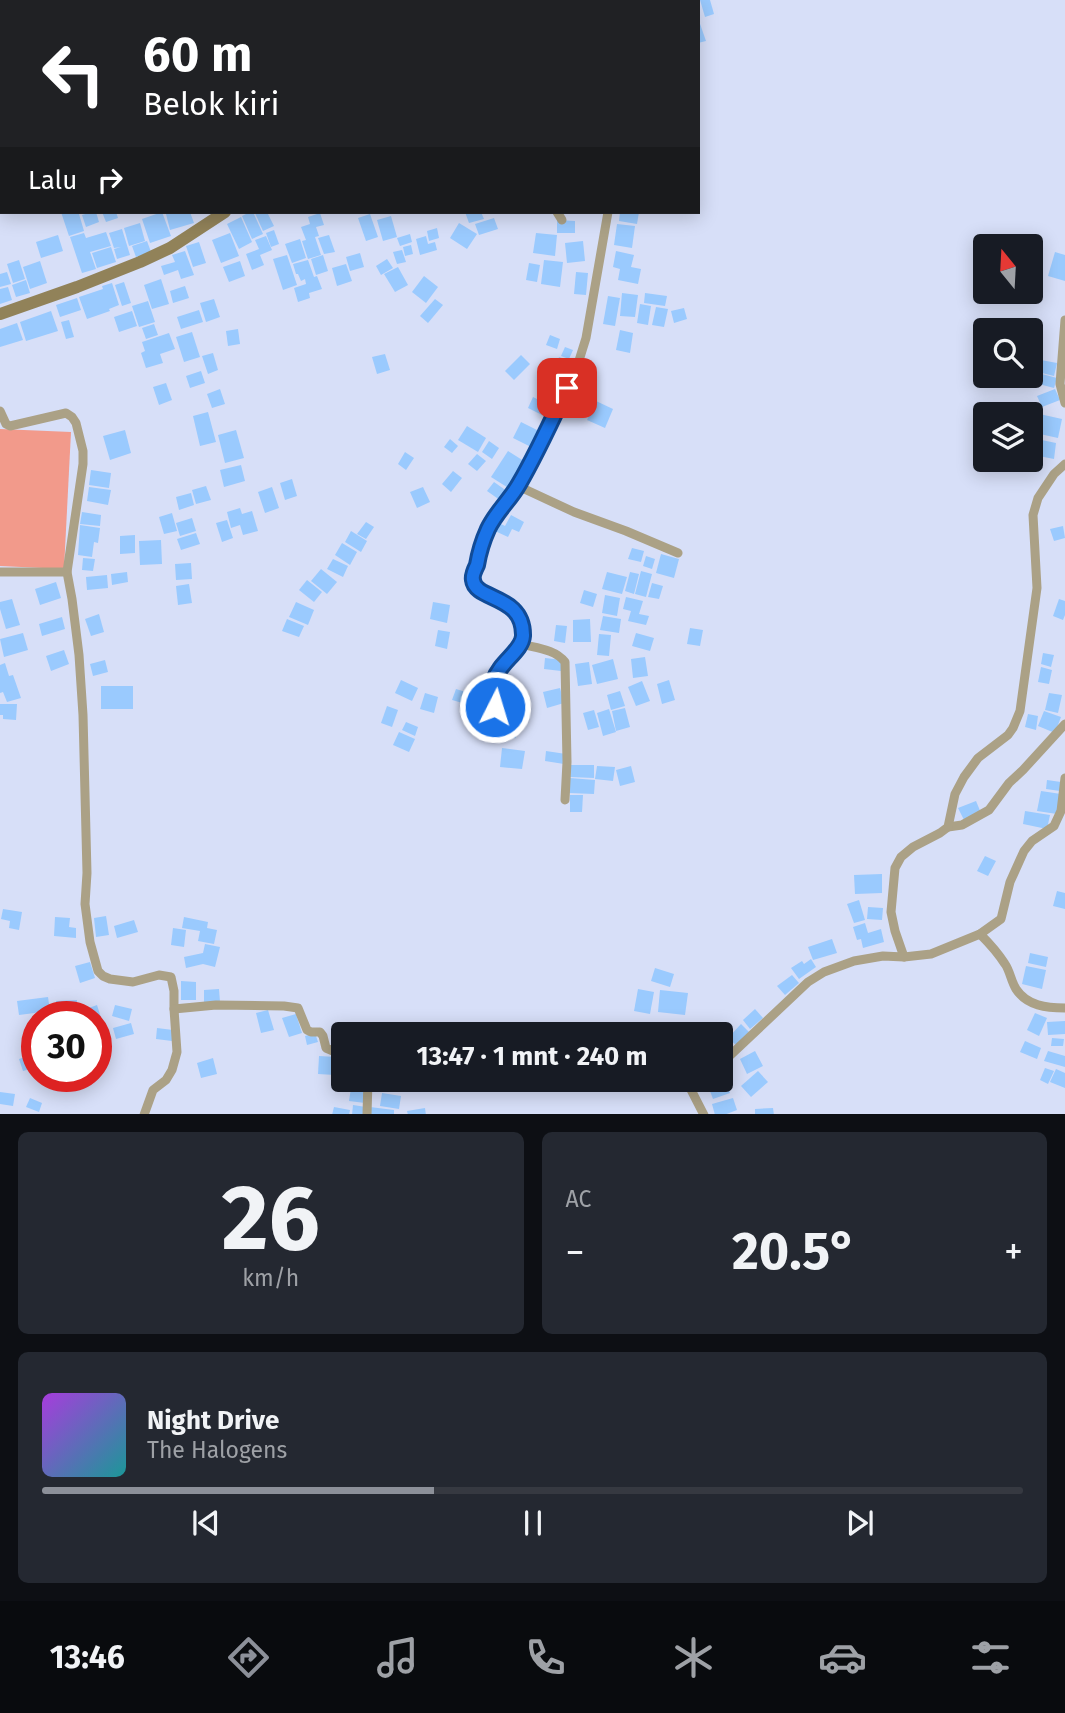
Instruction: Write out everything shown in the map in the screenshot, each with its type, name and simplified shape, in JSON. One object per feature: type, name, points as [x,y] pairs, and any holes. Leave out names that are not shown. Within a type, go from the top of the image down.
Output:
[{"type":"main road","points":[[0,314],[140,262],[170,248],[222,214]]},
{"type":"street","points":[[495,720],[494,681],[502,665],[521,644],[523,636],[517,611],[476,588],[473,581],[478,557],[488,528],[518,486],[578,367],[586,338],[608,214]]},
{"type":"street","points":[[1065,320],[1060,384],[1065,402]]},
{"type":"street","points":[[0,411],[6,424],[10,426],[66,413],[76,423],[82,442],[83,464],[66,572],[79,655],[83,715],[87,873],[85,904],[90,942],[98,971],[103,976],[133,982],[159,975],[172,977],[174,991],[176,1058],[169,1075],[153,1090],[144,1114]]},
{"type":"street","points":[[948,827],[956,794],[964,777],[978,758],[1008,735],[1020,711],[1037,588],[1033,515],[1038,498],[1054,474],[1065,464]]},
{"type":"street","points":[[518,486],[574,512],[678,553]]},
{"type":"street","points":[[0,572],[66,572]]},
{"type":"street","points":[[521,644],[557,654],[565,662],[565,800]]},
{"type":"street","points":[[904,957],[891,912],[895,868],[901,857],[912,847],[948,827],[962,825],[989,810],[1009,783],[1065,724]]},
{"type":"street","points":[[733,1053],[808,982],[824,972],[855,961],[883,956],[931,954],[980,934],[1001,919],[1010,881],[1024,851],[1032,841],[1054,826],[1061,811],[1065,778]]},
{"type":"street","points":[[980,934],[1005,964],[1022,996],[1047,1008],[1065,1008]]},
{"type":"street","points":[[174,1009],[216,1005],[298,1008],[306,1030],[320,1032],[326,1048],[331,1050]]},
{"type":"street","points":[[367,1114],[368,1092]]},
{"type":"street","points":[[693,1092],[704,1114]]},
{"type":"shaded area","points":[[0,429],[71,432],[64,569],[0,566]]},
{"type":"building","points":[[700,0],[710,0],[714,14],[705,17]]},
{"type":"building","points":[[700,24],[706,41],[700,42]]},
{"type":"building","points":[[62,214],[79,214],[84,231],[69,236]]},
{"type":"building","points":[[97,214],[99,222],[86,227],[82,215]]},
{"type":"building","points":[[103,214],[117,214],[118,218],[106,222]]},
{"type":"building","points":[[163,214],[171,236],[150,243],[142,219]]},
{"type":"building","points":[[166,214],[191,214],[194,223],[170,230]]},
{"type":"building","points":[[254,214],[263,234],[252,239],[242,216]]},
{"type":"building","points":[[255,214],[268,214],[274,226],[263,231]]},
{"type":"building","points":[[320,214],[324,225],[316,227],[319,236],[315,237],[321,255],[308,259],[302,241],[306,240],[301,227],[310,224],[308,217]]},
{"type":"building","points":[[370,214],[378,237],[366,241],[358,218]]},
{"type":"building","points":[[466,214],[482,214],[484,219],[469,223]]},
{"type":"building","points":[[620,214],[639,214],[637,224],[619,221]]},
{"type":"building","points":[[391,216],[397,237],[383,241],[377,220]]},
{"type":"building","points":[[241,217],[252,242],[239,249],[227,224]]},
{"type":"building","points":[[494,218],[498,229],[479,235],[475,224]]},
{"type":"building","points":[[557,220],[575,221],[575,233],[557,233]]},
{"type":"building","points":[[140,223],[145,241],[129,246],[124,228]]},
{"type":"building","points":[[459,223],[477,234],[467,249],[450,238]]},
{"type":"building","points":[[617,224],[635,226],[632,248],[614,245]]},
{"type":"building","points":[[437,228],[439,238],[429,241],[427,231]]},
{"type":"building","points":[[122,229],[130,255],[117,259],[114,249],[121,247],[114,248],[109,233]]},
{"type":"building","points":[[274,230],[279,244],[271,247],[266,233]]},
{"type":"building","points":[[106,232],[111,246],[90,252],[96,269],[82,273],[70,237],[84,233],[86,238]]},
{"type":"building","points":[[230,233],[239,256],[221,263],[212,240]]},
{"type":"building","points":[[536,233],[557,235],[555,256],[533,253]]},
{"type":"building","points":[[410,234],[412,242],[400,246],[397,238]]},
{"type":"building","points":[[58,235],[63,251],[41,258],[36,242]]},
{"type":"building","points":[[329,235],[335,252],[324,254],[318,238]]},
{"type":"building","points":[[266,236],[272,250],[260,255],[264,265],[252,270],[246,254],[259,249],[255,240]]},
{"type":"building","points":[[426,236],[428,244],[435,242],[437,250],[420,255],[416,239]]},
{"type":"building","points":[[300,239],[306,258],[292,263],[285,244]]},
{"type":"building","points":[[147,241],[151,252],[136,257],[132,246]]},
{"type":"building","points":[[583,241],[585,261],[567,263],[565,243]]},
{"type":"building","points":[[199,242],[206,263],[193,267],[186,246]]},
{"type":"building","points":[[411,245],[413,254],[405,256],[403,247]]},
{"type":"building","points":[[111,247],[116,262],[97,268],[92,253]]},
{"type":"building","points":[[402,250],[406,262],[397,264],[393,252]]},
{"type":"building","points":[[185,251],[194,275],[181,279],[178,270],[164,275],[161,266],[175,262],[172,255]]},
{"type":"building","points":[[616,251],[634,255],[631,267],[641,269],[638,284],[618,280],[620,269],[613,267]]},
{"type":"building","points":[[1055,252],[1065,255],[1065,281],[1048,276]]},
{"type":"building","points":[[360,253],[364,267],[350,271],[346,257]]},
{"type":"building","points":[[287,255],[297,285],[283,290],[273,259]]},
{"type":"building","points":[[323,255],[328,271],[316,275],[311,259]]},
{"type":"building","points":[[387,259],[393,268],[381,275],[376,266]]},
{"type":"building","points":[[19,260],[25,279],[13,283],[7,264]]},
{"type":"building","points":[[308,260],[322,289],[309,293],[310,298],[298,302],[294,288],[306,284],[305,279],[301,281],[296,274],[293,264]]},
{"type":"building","points":[[544,260],[563,262],[560,287],[541,284]]},
{"type":"building","points":[[40,261],[47,283],[30,289],[23,267]]},
{"type":"building","points":[[240,261],[245,276],[229,282],[223,267]]},
{"type":"building","points":[[529,263],[540,265],[537,282],[526,280]]},
{"type":"building","points":[[346,264],[352,281],[337,286],[332,268]]},
{"type":"building","points":[[398,267],[408,285],[395,292],[384,274]]},
{"type":"building","points":[[7,272],[11,284],[0,287],[0,274]]},
{"type":"building","points":[[576,272],[588,273],[586,295],[574,294]]},
{"type":"building","points":[[424,276],[438,287],[426,303],[412,292]]},
{"type":"building","points":[[161,279],[169,304],[152,309],[144,285]]},
{"type":"building","points":[[26,280],[30,293],[16,297],[12,285]]},
{"type":"building","points":[[124,282],[131,303],[122,306],[115,285]]},
{"type":"building","points":[[112,283],[119,305],[87,319],[79,297]]},
{"type":"building","points":[[185,286],[189,298],[173,303],[170,291]]},
{"type":"building","points":[[8,287],[12,300],[0,304],[0,289]]},
{"type":"building","points":[[622,293],[638,295],[635,317],[620,316]]},
{"type":"building","points":[[645,293],[667,296],[665,306],[644,303]]},
{"type":"building","points":[[608,296],[620,298],[615,326],[603,324]]},
{"type":"building","points":[[77,298],[81,310],[60,317],[56,305]]},
{"type":"building","points":[[214,299],[220,317],[206,322],[200,303]]},
{"type":"building","points":[[435,299],[443,305],[428,323],[420,316]]},
{"type":"building","points":[[148,301],[155,322],[139,327],[132,306]]},
{"type":"building","points":[[640,304],[651,306],[648,325],[637,323]]},
{"type":"building","points":[[656,307],[668,309],[664,327],[652,325]]},
{"type":"building","points":[[684,308],[687,319],[674,323],[671,311]]},
{"type":"building","points":[[199,310],[203,322],[181,329],[177,317]]},
{"type":"building","points":[[51,311],[58,331],[26,341],[20,322]]},
{"type":"building","points":[[132,311],[137,326],[119,332],[114,317]]},
{"type":"building","points":[[69,320],[74,337],[66,339],[61,322]]},
{"type":"building","points":[[17,323],[23,340],[0,347],[0,329]]},
{"type":"building","points":[[154,324],[158,335],[146,339],[142,328]]},
{"type":"building","points":[[238,329],[240,344],[228,346],[226,331]]},
{"type":"building","points":[[620,330],[633,333],[630,353],[616,350]]},
{"type":"building","points":[[192,332],[200,357],[184,362],[176,337]]},
{"type":"building","points":[[169,333],[175,349],[160,354],[163,363],[146,368],[141,353],[145,351],[142,342]]},
{"type":"building","points":[[550,335],[560,339],[557,349],[546,345]]},
{"type":"building","points":[[565,347],[573,350],[569,359],[561,356]]},
{"type":"building","points":[[213,353],[218,370],[208,374],[202,356]]},
{"type":"building","points":[[385,354],[390,370],[377,374],[372,357]]},
{"type":"building","points":[[521,355],[530,364],[514,380],[505,371]]},
{"type":"building","points":[[559,357],[573,362],[567,375],[554,370]]},
{"type":"building","points":[[1043,360],[1057,363],[1054,376],[1043,373]]},
{"type":"building","points":[[201,371],[205,383],[190,388],[186,376]]},
{"type":"building","points":[[1043,374],[1057,378],[1054,388],[1043,385]]},
{"type":"building","points":[[553,377],[566,385],[555,405],[541,397]]},
{"type":"building","points":[[166,383],[172,400],[159,405],[153,387]]},
{"type":"building","points":[[220,389],[225,404],[212,408],[207,394]]},
{"type":"building","points":[[1055,389],[1060,400],[1043,407],[1043,402],[1040,402],[1037,396]]},
{"type":"building","points":[[533,397],[549,405],[544,416],[528,408]]},
{"type":"building","points":[[596,401],[613,409],[605,428],[587,420]]},
{"type":"building","points":[[208,412],[216,442],[200,446],[193,416]]},
{"type":"building","points":[[1043,415],[1062,419],[1058,438],[1043,435]]},
{"type":"building","points":[[521,422],[541,432],[533,448],[513,438]]},
{"type":"building","points":[[467,426],[486,438],[478,452],[458,440]]},
{"type":"building","points":[[125,430],[131,453],[110,460],[103,436]]},
{"type":"building","points":[[236,430],[244,458],[225,463],[218,435]]},
{"type":"building","points":[[450,439],[458,446],[452,453],[444,447]]},
{"type":"building","points":[[1043,440],[1056,443],[1054,459],[1043,457]]},
{"type":"building","points":[[489,441],[499,448],[492,459],[482,452]]},
{"type":"building","points":[[508,451],[527,463],[510,489],[491,477]]},
{"type":"building","points":[[405,452],[414,458],[406,470],[398,464]]},
{"type":"building","points":[[477,454],[486,461],[477,471],[468,464]]},
{"type":"building","points":[[241,465],[245,481],[224,487],[220,470]]},
{"type":"building","points":[[91,470],[111,473],[109,488],[89,485]]},
{"type":"building","points":[[453,471],[462,478],[451,492],[442,484]]},
{"type":"building","points":[[292,479],[297,496],[285,500],[280,483]]},
{"type":"building","points":[[494,482],[511,494],[504,503],[487,491]]},
{"type":"building","points":[[206,486],[211,500],[196,504],[192,490]]},
{"type":"building","points":[[89,487],[111,490],[108,505],[87,501]]},
{"type":"building","points":[[272,487],[279,508],[265,513],[258,492]]},
{"type":"building","points":[[423,487],[430,502],[417,508],[410,492]]},
{"type":"building","points":[[191,493],[194,505],[179,510],[176,497]]},
{"type":"building","points":[[240,508],[242,514],[252,511],[258,531],[243,535],[240,525],[231,528],[227,512]]},
{"type":"building","points":[[82,512],[101,515],[100,526],[80,524]]},
{"type":"building","points":[[172,513],[177,531],[164,534],[159,517]]},
{"type":"building","points":[[511,515],[524,522],[519,532],[512,529],[508,537],[495,531],[499,523],[505,526]]},
{"type":"building","points":[[192,518],[196,531],[180,536],[176,523]]},
{"type":"building","points":[[227,520],[233,538],[222,542],[216,523]]},
{"type":"building","points":[[366,522],[374,527],[366,539],[357,534]]},
{"type":"building","points":[[80,525],[100,528],[92,557],[78,555]]},
{"type":"building","points":[[1063,526],[1065,538],[1054,541],[1050,529]]},
{"type":"building","points":[[351,531],[367,541],[361,552],[345,542]]},
{"type":"building","points":[[196,533],[200,544],[181,550],[177,539]]},
{"type":"building","points":[[135,535],[135,553],[120,554],[120,536]]},
{"type":"building","points":[[161,540],[162,564],[140,565],[139,541]]},
{"type":"building","points":[[342,543],[357,552],[350,565],[335,555]]},
{"type":"building","points":[[632,548],[644,551],[641,562],[628,559]]},
{"type":"building","points":[[661,554],[679,559],[674,578],[656,573]]},
{"type":"building","points":[[646,556],[655,559],[652,569],[643,566]]},
{"type":"building","points":[[83,558],[95,559],[93,571],[82,570]]},
{"type":"building","points":[[333,559],[348,566],[343,577],[327,569]]},
{"type":"building","points":[[191,563],[192,579],[176,580],[175,564]]},
{"type":"building","points":[[321,569],[337,582],[327,594],[311,581]]},
{"type":"building","points":[[641,571],[652,574],[646,597],[635,594]]},
{"type":"building","points":[[127,572],[128,582],[112,585],[111,574]]},
{"type":"building","points":[[607,572],[627,577],[622,594],[602,589]]},
{"type":"building","points":[[630,572],[639,574],[634,594],[625,591]]},
{"type":"building","points":[[107,575],[108,588],[87,590],[86,577]]},
{"type":"building","points":[[307,580],[322,592],[314,602],[299,590]]},
{"type":"building","points":[[56,582],[61,598],[40,605],[35,589]]},
{"type":"building","points":[[652,583],[663,586],[659,599],[648,597]]},
{"type":"building","points":[[189,584],[192,603],[178,605],[176,586]]},
{"type":"building","points":[[584,590],[597,594],[593,607],[580,603]]},
{"type":"building","points":[[605,595],[620,598],[617,616],[602,613]]},
{"type":"building","points":[[626,597],[643,601],[639,614],[649,616],[646,625],[628,621],[631,611],[623,609]]},
{"type":"building","points":[[12,599],[20,625],[6,629],[0,602]]},
{"type":"building","points":[[1059,599],[1065,601],[1063,620],[1053,616]]},
{"type":"building","points":[[296,602],[314,610],[308,625],[289,617]]},
{"type":"building","points":[[433,602],[450,605],[447,623],[430,619]]},
{"type":"building","points":[[99,614],[104,632],[91,636],[85,619]]},
{"type":"building","points":[[603,616],[621,619],[619,633],[600,630]]},
{"type":"building","points":[[62,617],[65,629],[42,636],[39,624]]},
{"type":"building","points":[[287,619],[304,626],[299,637],[282,631]]},
{"type":"building","points":[[590,619],[591,642],[573,642],[573,620]]},
{"type":"building","points":[[556,625],[567,626],[565,643],[554,641]]},
{"type":"building","points":[[690,628],[703,630],[700,646],[687,644]]},
{"type":"building","points":[[438,630],[450,632],[447,649],[435,646]]},
{"type":"building","points":[[23,633],[28,650],[4,657],[0,639]]},
{"type":"building","points":[[636,633],[654,638],[650,651],[632,646]]},
{"type":"building","points":[[599,634],[611,635],[609,656],[597,655]]},
{"type":"building","points":[[64,650],[69,664],[51,671],[46,656]]},
{"type":"building","points":[[1043,653],[1054,655],[1051,667],[1041,664]]},
{"type":"building","points":[[645,657],[648,676],[633,678],[631,659]]},
{"type":"building","points":[[545,658],[563,660],[561,671],[544,669]]},
{"type":"building","points":[[613,659],[618,679],[597,684],[592,665]]},
{"type":"building","points":[[105,660],[108,672],[93,676],[90,664]]},
{"type":"building","points":[[589,662],[592,684],[578,686],[575,664]]},
{"type":"building","points":[[5,663],[9,676],[13,675],[21,698],[7,702],[3,692],[0,693],[0,665]]},
{"type":"building","points":[[1041,667],[1052,670],[1049,684],[1038,682]]},
{"type":"building","points":[[401,680],[418,688],[412,701],[395,693]]},
{"type":"building","points":[[669,680],[675,700],[662,704],[657,684]]},
{"type":"building","points":[[642,681],[650,701],[636,706],[628,687]]},
{"type":"building","points":[[101,686],[133,686],[133,709],[101,709]]},
{"type":"building","points":[[560,688],[564,703],[547,708],[543,692]]},
{"type":"building","points":[[456,689],[469,693],[466,704],[452,700]]},
{"type":"building","points":[[620,691],[625,706],[611,710],[607,695]]},
{"type":"building","points":[[425,693],[438,697],[434,713],[420,709]]},
{"type":"building","points":[[1049,693],[1062,695],[1058,713],[1045,710]]},
{"type":"building","points":[[0,704],[17,704],[16,720],[3,719],[3,715],[0,715]]},
{"type":"building","points":[[387,706],[398,710],[392,727],[381,723]]},
{"type":"building","points":[[625,708],[630,727],[616,731],[612,711]]},
{"type":"building","points":[[609,709],[616,732],[603,736],[597,713]]},
{"type":"building","points":[[594,710],[599,727],[588,730],[583,713]]},
{"type":"building","points":[[1044,711],[1061,717],[1055,733],[1038,726]]},
{"type":"building","points":[[1028,714],[1038,716],[1036,730],[1025,727]]},
{"type":"building","points":[[406,722],[418,727],[415,736],[402,730]]},
{"type":"building","points":[[514,726],[516,738],[497,740],[495,729]]},
{"type":"building","points":[[399,732],[415,739],[409,752],[393,745]]},
{"type":"building","points":[[502,748],[525,751],[522,769],[500,767]]},
{"type":"building","points":[[546,751],[566,754],[564,764],[545,761]]},
{"type":"building","points":[[571,765],[594,765],[594,778],[570,777]]},
{"type":"building","points":[[597,766],[615,767],[613,781],[595,779]]},
{"type":"building","points":[[631,766],[635,782],[620,786],[616,770]]},
{"type":"building","points":[[570,778],[595,780],[594,794],[569,793]]},
{"type":"building","points":[[1047,780],[1061,782],[1060,791],[1046,789]]},
{"type":"building","points":[[1041,791],[1061,794],[1057,814],[1037,811]]},
{"type":"building","points":[[570,795],[583,795],[582,812],[570,812]]},
{"type":"building","points":[[976,801],[981,813],[964,820],[958,808]]},
{"type":"building","points":[[1025,811],[1050,815],[1047,829],[1023,824]]},
{"type":"building","points":[[985,856],[996,861],[988,876],[977,871]]},
{"type":"building","points":[[882,874],[882,893],[855,894],[854,875]]},
{"type":"building","points":[[1057,891],[1065,893],[1065,909],[1053,906]]},
{"type":"building","points":[[859,900],[865,920],[854,923],[847,904]]},
{"type":"building","points":[[868,907],[883,908],[882,920],[867,919]]},
{"type":"building","points":[[3,909],[22,912],[19,930],[9,928],[10,921],[1,919]]},
{"type":"building","points":[[106,916],[109,935],[96,937],[94,918]]},
{"type":"building","points":[[55,917],[70,918],[69,927],[76,928],[76,938],[54,936]]},
{"type":"building","points":[[184,917],[208,922],[207,928],[217,930],[214,944],[198,941],[200,931],[182,928]]},
{"type":"building","points":[[134,920],[138,932],[117,938],[114,926]]},
{"type":"building","points":[[865,923],[868,933],[881,929],[884,942],[863,948],[853,927]]},
{"type":"building","points":[[173,928],[186,930],[184,947],[171,945]]},
{"type":"building","points":[[832,939],[837,953],[813,960],[808,947]]},
{"type":"building","points":[[205,944],[220,947],[215,967],[203,964],[186,968],[184,957],[203,953]]},
{"type":"building","points":[[1030,953],[1048,957],[1046,967],[1028,963]]},
{"type":"building","points":[[811,959],[816,967],[799,979],[791,968]]},
{"type":"building","points":[[90,962],[95,978],[80,983],[75,966]]},
{"type":"building","points":[[1026,966],[1046,970],[1042,989],[1022,984]]},
{"type":"building","points":[[655,968],[674,974],[670,987],[651,981]]},
{"type":"building","points":[[792,975],[799,983],[785,995],[777,986]]},
{"type":"building","points":[[181,981],[196,982],[196,1000],[181,1000]]},
{"type":"building","points":[[219,989],[220,1002],[204,1002],[204,990]]},
{"type":"building","points":[[638,989],[654,992],[650,1014],[634,1011]]},
{"type":"building","points":[[660,990],[688,993],[685,1015],[658,1012]]},
{"type":"building","points":[[48,997],[49,1001],[21,1001],[19,1015],[17,1001]]},
{"type":"building","points":[[115,1005],[132,1009],[129,1021],[112,1016]]},
{"type":"building","points":[[755,1009],[763,1018],[750,1029],[743,1020]]},
{"type":"building","points":[[268,1010],[274,1030],[261,1033],[256,1013]]},
{"type":"building","points":[[1035,1013],[1047,1018],[1039,1036],[1027,1030]]},
{"type":"building","points":[[296,1014],[302,1033],[289,1037],[282,1018]]},
{"type":"building","points":[[1065,1021],[1065,1034],[1048,1035],[1047,1022]]},
{"type":"building","points":[[131,1023],[134,1034],[116,1039],[113,1028]]},
{"type":"building","points":[[741,1024],[749,1032],[736,1045],[733,1042],[733,1033]]},
{"type":"building","points":[[157,1028],[173,1030],[172,1041],[156,1039]]},
{"type":"building","points":[[315,1033],[318,1042],[307,1045],[305,1036]]},
{"type":"building","points":[[1052,1038],[1064,1039],[1063,1046],[1051,1046]]},
{"type":"building","points":[[1025,1041],[1041,1048],[1037,1059],[1020,1052]]},
{"type":"building","points":[[755,1051],[763,1066],[747,1074],[740,1059]]},
{"type":"building","points":[[1048,1051],[1065,1056],[1065,1067],[1044,1061]]},
{"type":"building","points":[[319,1056],[331,1057],[331,1075],[318,1074]]},
{"type":"building","points":[[213,1058],[217,1074],[201,1078],[197,1063]]},
{"type":"building","points":[[1045,1068],[1054,1071],[1048,1084],[1040,1080]]},
{"type":"building","points":[[1056,1069],[1065,1073],[1065,1088],[1050,1082]]},
{"type":"building","points":[[758,1071],[768,1082],[751,1097],[741,1086]]},
{"type":"building","points":[[0,1092],[15,1094],[13,1106],[0,1104]]},
{"type":"building","points":[[350,1092],[367,1092],[365,1103],[349,1101]]},
{"type":"building","points":[[710,1092],[730,1092],[730,1093],[713,1099]]},
{"type":"building","points":[[382,1093],[401,1096],[399,1109],[380,1106]]},
{"type":"building","points":[[30,1098],[42,1103],[39,1112],[26,1107]]},
{"type":"building","points":[[733,1098],[737,1110],[715,1114],[712,1104]]},
{"type":"building","points":[[353,1105],[366,1107],[365,1114],[352,1114]]},
{"type":"building","points":[[334,1107],[350,1110],[349,1114],[332,1114]]},
{"type":"building","points":[[370,1107],[394,1110],[394,1114],[369,1114]]},
{"type":"building","points":[[425,1108],[426,1114],[408,1114],[407,1111]]},
{"type":"building","points":[[773,1108],[774,1114],[755,1114],[755,1109]]},
{"type":"route","points":[[495,707],[494,681],[502,665],[521,644],[523,636],[517,611],[476,588],[473,581],[478,557],[488,528],[518,486],[567,388]]}]
